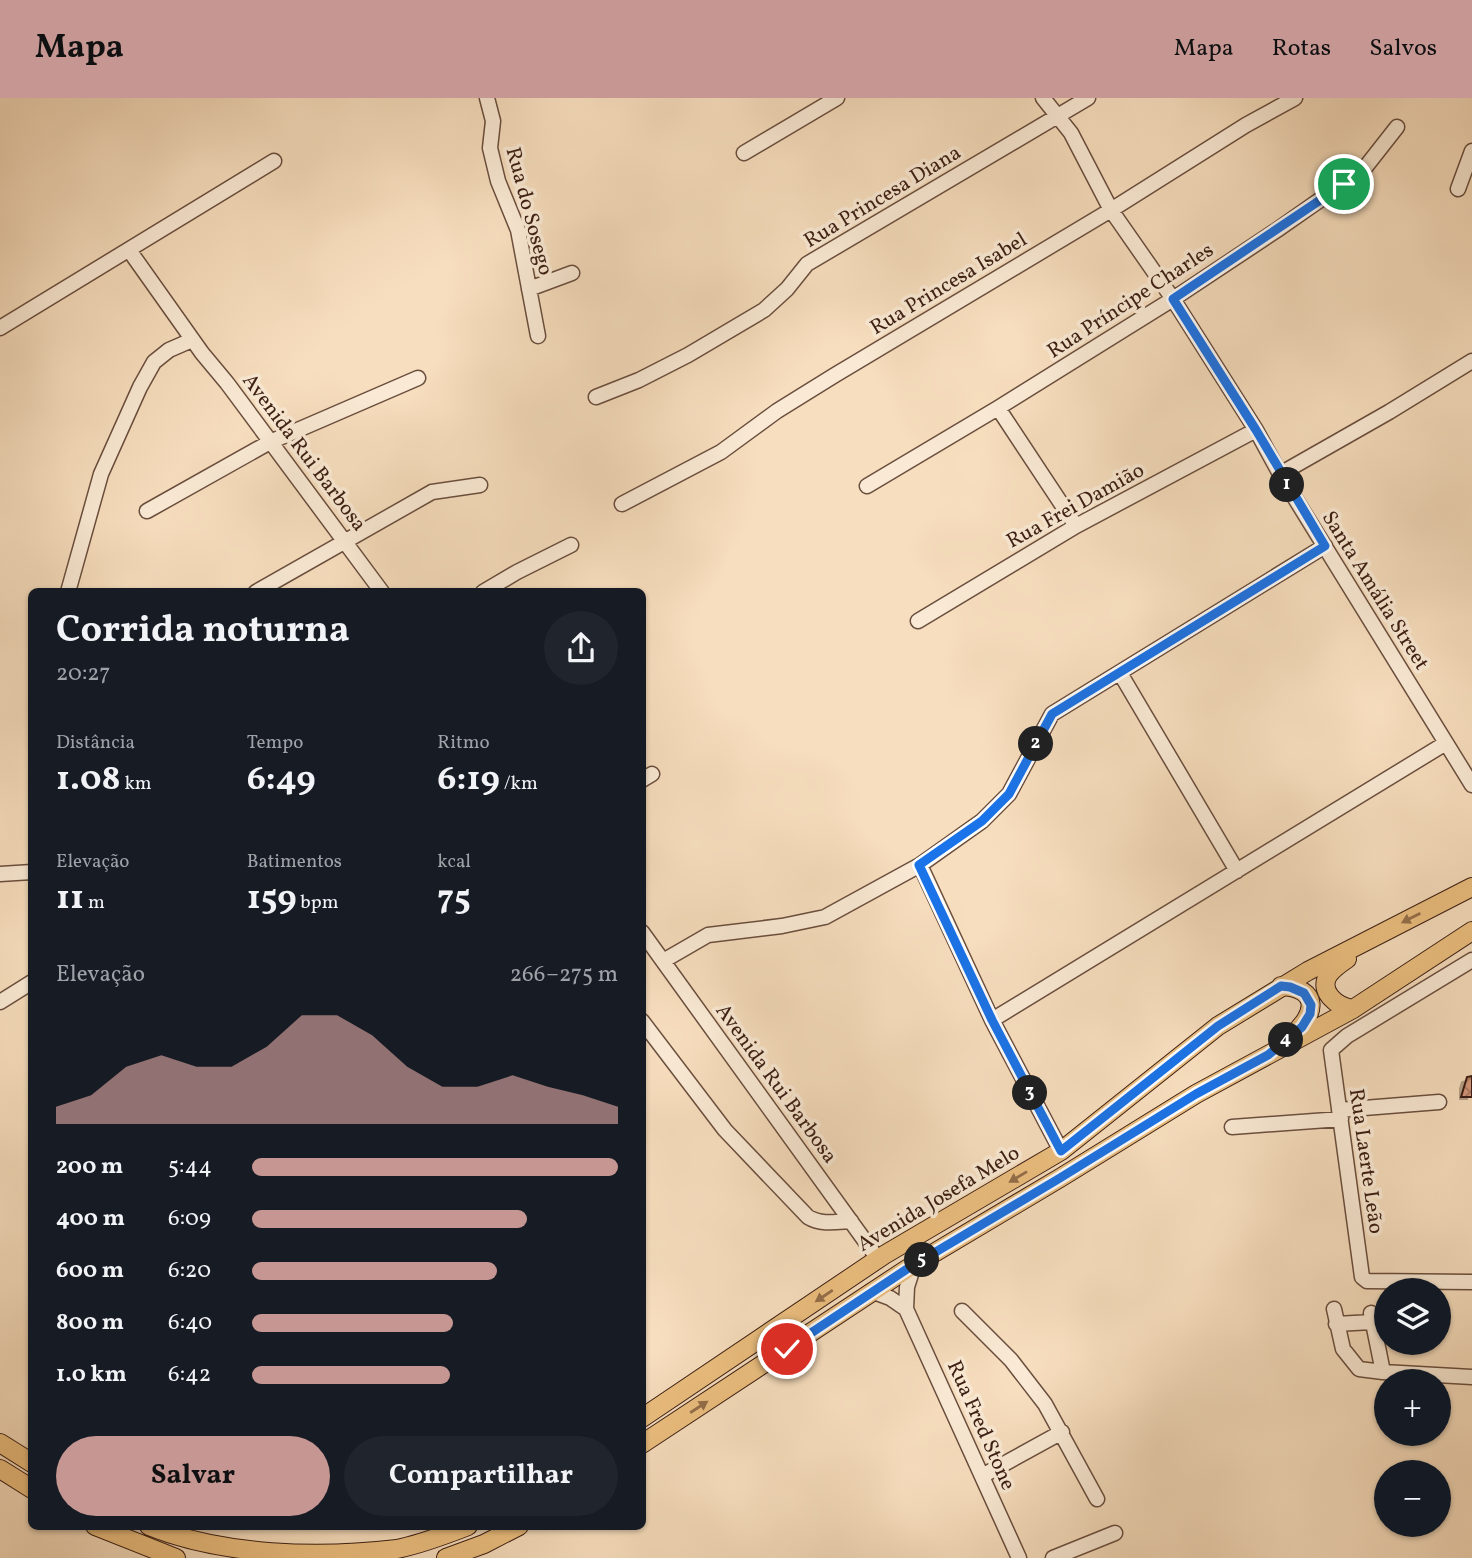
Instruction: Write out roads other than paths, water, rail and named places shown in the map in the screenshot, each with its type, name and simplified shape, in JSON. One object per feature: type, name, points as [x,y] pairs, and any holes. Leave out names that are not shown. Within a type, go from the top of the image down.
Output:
[{"type":"main road","name":"Avenida Josefa Melo","points":[[646,1415],[878,1259],[1061,1151],[1218,1026],[1281,986],[1472,887]]},
{"type":"main road","points":[[646,1441],[871,1291],[1196,1094],[1353,1009],[1472,931]]},
{"type":"main road","points":[[1353,1009],[1345,1008],[1331,998],[1325,982],[1330,974],[1371,939]]},
{"type":"main road","points":[[1268,1055],[1302,1027],[1310,1014],[1311,1005],[1304,993],[1281,986]]},
{"type":"main road","points":[[0,1443],[28,1460]]},
{"type":"main road","points":[[0,1469],[28,1486]]},
{"type":"main road","points":[[105,1530],[176,1558]]},
{"type":"main road","points":[[162,1530],[222,1548],[312,1557],[395,1549],[458,1530]]},
{"type":"main road","points":[[446,1558],[484,1544],[511,1530]]},
{"type":"street","name":"Rua do Sosego","points":[[486,98],[493,121],[490,148],[498,181],[518,230],[538,336]]},
{"type":"street","points":[[744,153],[837,98]]},
{"type":"street","name":"Santa Amália Street","points":[[1043,98],[1071,133],[1111,210],[1173,299],[1256,430],[1280,474],[1472,786]]},
{"type":"street","name":"Rua Princesa Diana","points":[[596,397],[676,362],[764,310],[787,289],[807,264],[1087,98]]},
{"type":"street","name":"Rua Princesa Isabel","points":[[622,503],[721,452],[777,411],[823,382],[1111,210],[1246,125],[1295,98]]},
{"type":"street","name":"Rua Príncipe Charles","points":[[867,486],[1173,299],[1354,177],[1364,169],[1397,127]]},
{"type":"street","points":[[1458,189],[1472,150]]},
{"type":"street","points":[[0,328],[274,161]]},
{"type":"street","name":"Avenida Rui Barbosa","points":[[130,250],[192,340],[379,588]]},
{"type":"street","points":[[529,289],[572,273]]},
{"type":"street","points":[[69,588],[101,474],[140,387],[154,362],[162,354],[192,340]]},
{"type":"street","points":[[1280,474],[1472,361]]},
{"type":"street","points":[[147,511],[270,442],[418,378]]},
{"type":"street","points":[[998,408],[1076,526]]},
{"type":"street","name":"Rua Frei Damião","points":[[918,621],[1076,526],[1256,430]]},
{"type":"street","points":[[263,588],[432,492],[480,485]]},
{"type":"street","points":[[490,588],[571,545]]},
{"type":"street","points":[[663,961],[708,935],[782,926],[825,917],[919,865],[982,821],[1009,794],[1052,714],[1325,546]]},
{"type":"street","points":[[1120,673],[1237,871]]},
{"type":"street","points":[[992,1020],[1446,743]]},
{"type":"street","points":[[919,865],[992,1020],[1061,1151]]},
{"type":"street","points":[[0,874],[28,872]]},
{"type":"street","name":"Avenida Rui Barbosa","points":[[646,938],[878,1259]]},
{"type":"street","points":[[1387,988],[1398,1004],[1472,960]]},
{"type":"street","points":[[0,1002],[28,984]]},
{"type":"street","name":"Rua Laerte Leão","points":[[1398,1004],[1332,1048],[1331,1054],[1361,1275],[1363,1280],[1472,1282]]},
{"type":"street","points":[[647,1037],[725,1130],[808,1217],[825,1222],[850,1221]]},
{"type":"street","points":[[1232,1127],[1439,1102]]},
{"type":"street","points":[[906,1309],[907,1287],[914,1265]]},
{"type":"street","points":[[871,1291],[890,1298],[906,1309]]},
{"type":"street","name":"Rua Fred Stone","points":[[906,1309],[1019,1558]]},
{"type":"street","points":[[961,1311],[1027,1379],[1062,1432],[1097,1499]]},
{"type":"street","points":[[1335,1316],[1371,1317],[1383,1372],[1365,1371],[1353,1363],[1343,1349],[1335,1316]]},
{"type":"street","points":[[1451,1376],[1472,1377]]},
{"type":"street","points":[[982,1476],[1062,1432]]},
{"type":"street","points":[[1053,1558],[1115,1533]]}]
